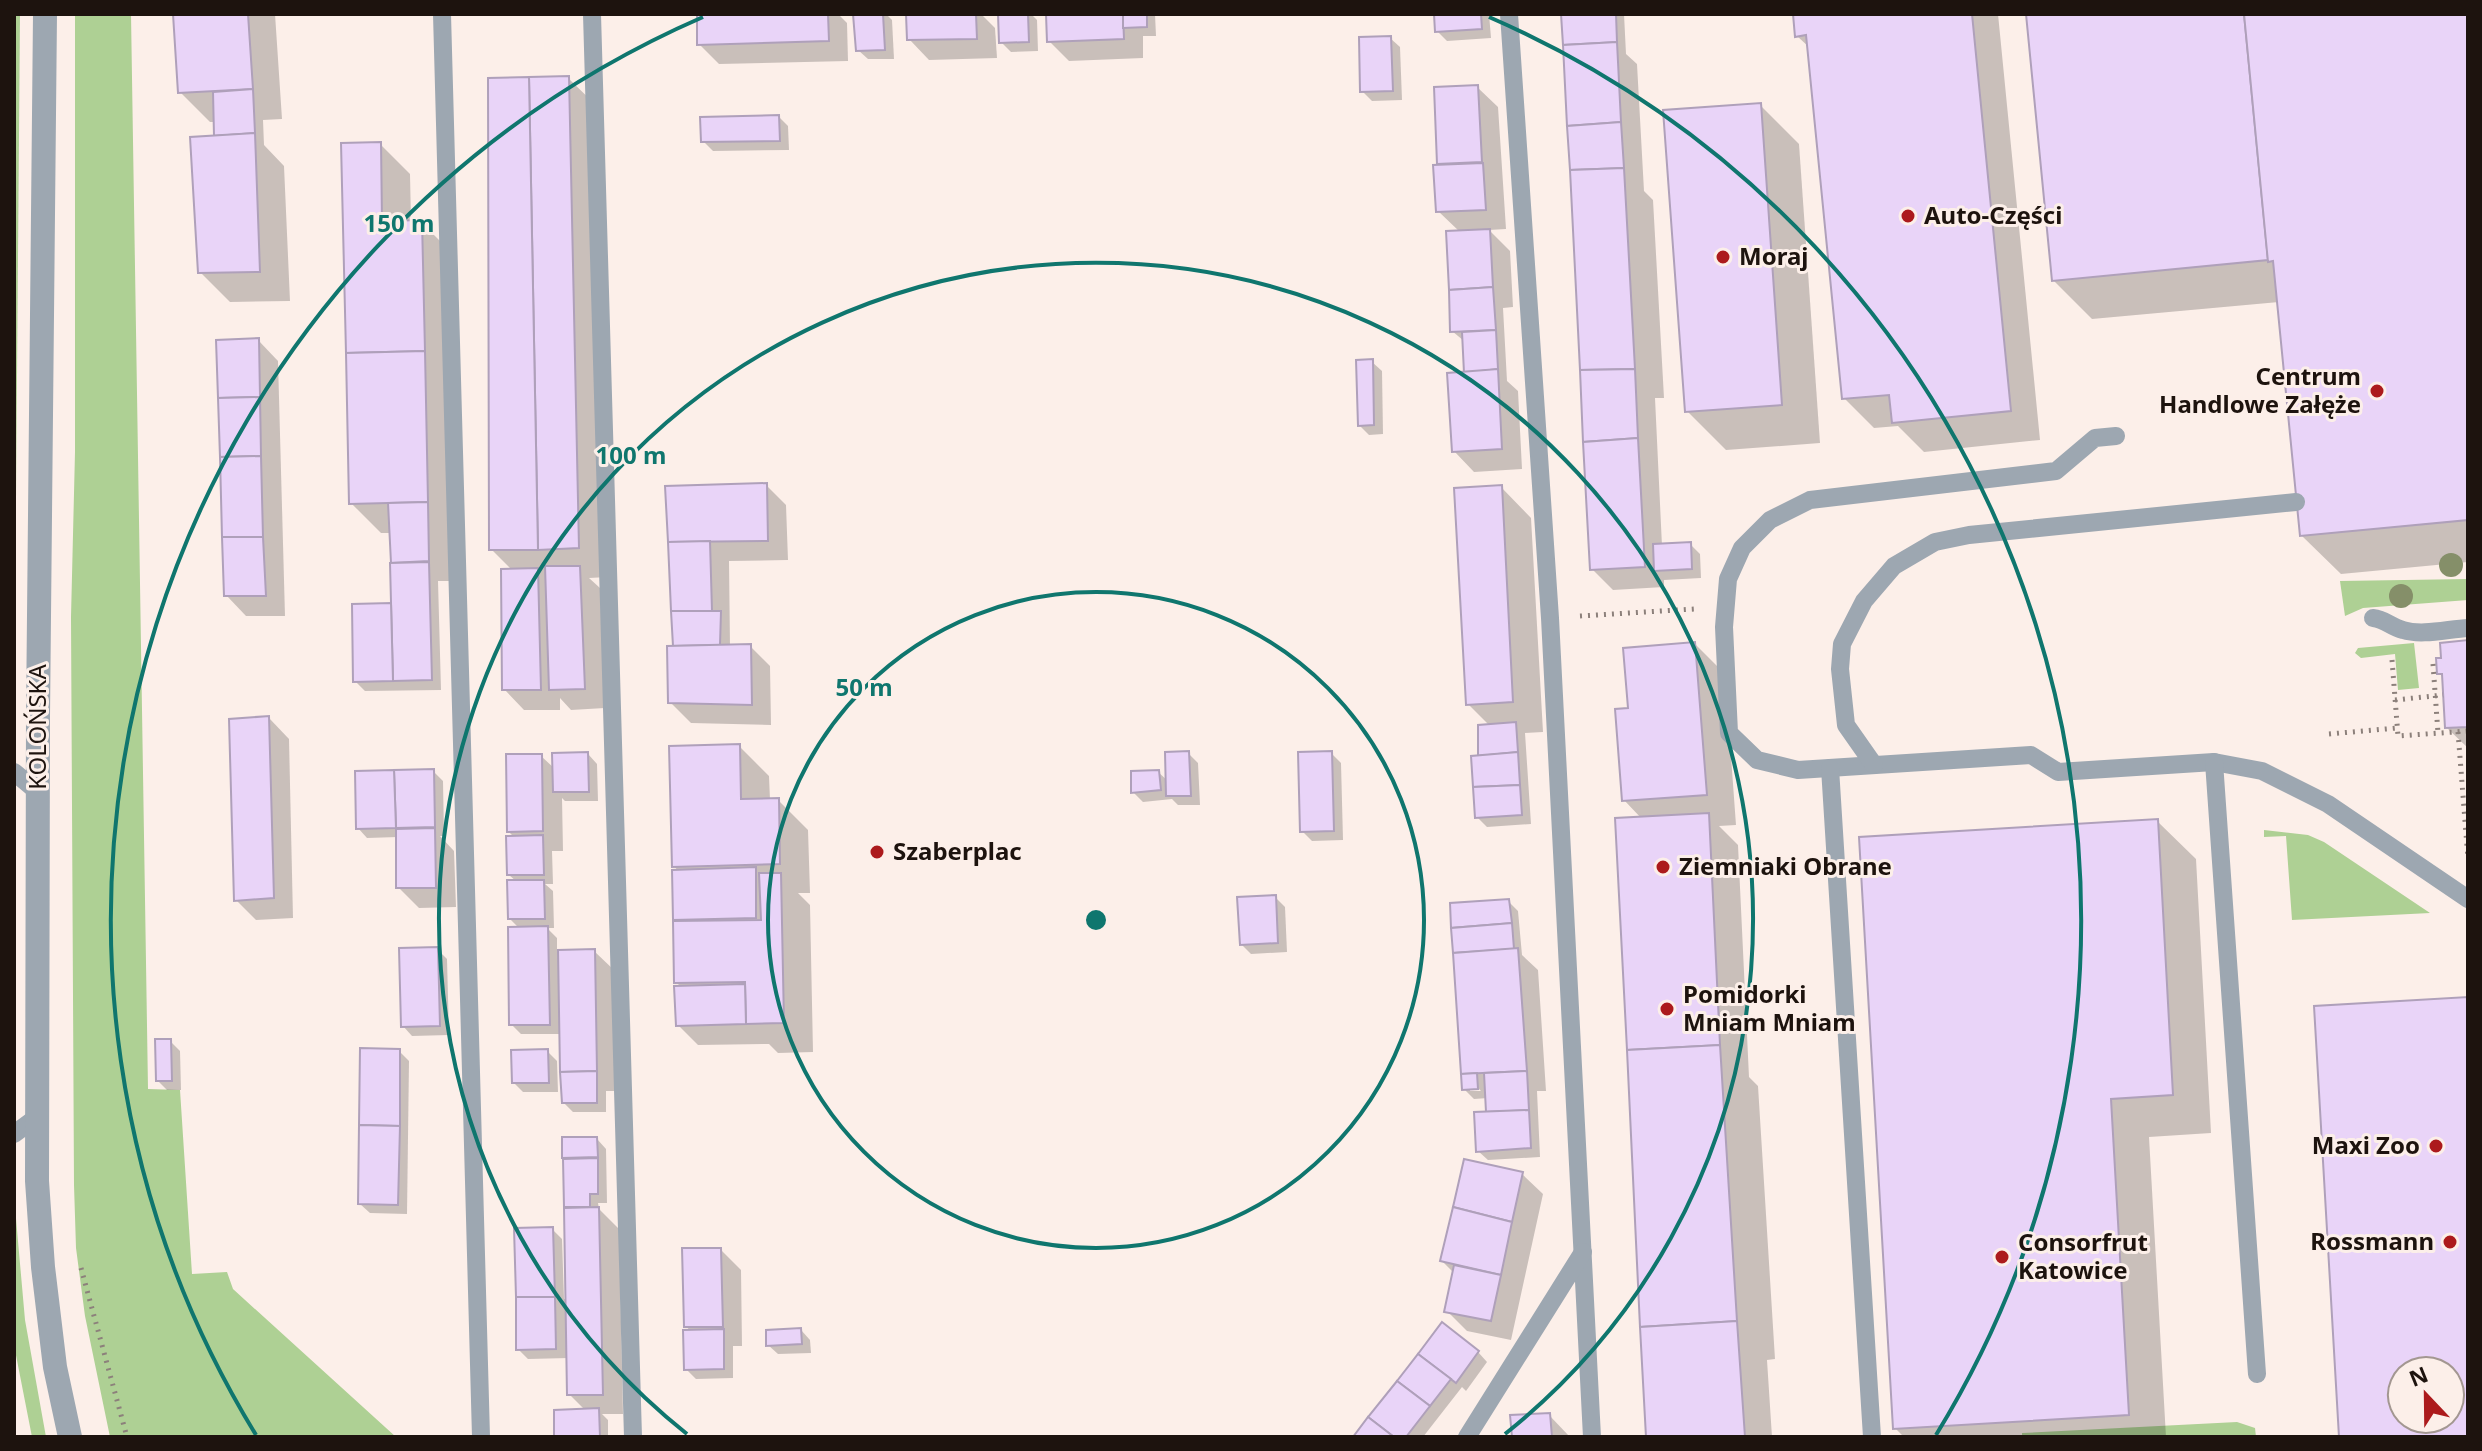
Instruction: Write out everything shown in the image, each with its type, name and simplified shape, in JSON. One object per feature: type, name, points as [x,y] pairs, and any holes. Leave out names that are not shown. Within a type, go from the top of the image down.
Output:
[{"type":"street","name":"KOLOŃSKA","points":[[45,14],[37,1181],[55,1367],[70,1437]]},
{"type":"lane","points":[[442,14],[481,1437]]},
{"type":"lane","points":[[592,14],[633,1437]]},
{"type":"lane","points":[[1509,14],[1550,618],[1592,1437]]},
{"type":"lane","points":[[2116,436],[2095,438],[2056,471],[1810,500],[1770,520],[1742,548],[1728,579],[1724,627],[1729,733],[1757,760],[1798,770],[2031,755],[2058,772],[2214,762],[2262,771],[2328,804],[2468,899]]},
{"type":"lane","points":[[1874,765],[1846,725],[1840,669],[1842,644],[1864,601],[1894,566],[1935,542],[1969,535],[2296,502]]},
{"type":"lane","points":[[2373,618],[2414,632],[2468,628]]},
{"type":"lane","points":[[2214,762],[2257,1374]]},
{"type":"lane","points":[[1830,768],[1872,1437]]},
{"type":"lane","points":[[14,772],[38,792]]},
{"type":"lane","points":[[14,1134],[37,1117]]},
{"type":"lane","points":[[1467,1437],[1583,1252]]},
{"type":"path","points":[[1550,618],[1726,607]]},
{"type":"path","points":[[2392,659],[2398,736],[2468,731]]},
{"type":"path","points":[[2395,700],[2443,695]]},
{"type":"path","points":[[2435,696],[2438,734]]},
{"type":"path","points":[[2329,734],[2397,728]]},
{"type":"path","points":[[2458,732],[2468,859]]},
{"type":"path","points":[[80,1262],[127,1437]]},
{"type":"green space","points":[[14,14],[20,14],[14,742]]},
{"type":"green space","points":[[75,14],[131,14],[148,1089],[180,1090],[192,1274],[227,1272],[233,1289],[396,1437],[110,1437],[85,1316],[76,1248],[74,1185],[71,617],[75,452]]},
{"type":"green space","points":[[2468,579],[2468,600],[2363,608],[2345,616],[2340,581]]},
{"type":"green space","points":[[2414,643],[2419,688],[2398,690],[2395,654],[2361,658],[2355,653],[2358,648]]},
{"type":"green space","points":[[2264,830],[2308,835],[2324,842],[2430,913],[2292,920],[2286,836],[2264,837]]},
{"type":"green space","points":[[14,1196],[25,1320],[46,1437],[32,1437],[14,1345]]},
{"type":"green space","points":[[2237,1422],[2255,1428],[2256,1437],[2022,1437],[2022,1433]]},
{"type":"building","points":[[173,14],[248,14],[253,89],[178,93]]},
{"type":"building","points":[[697,14],[828,14],[829,41],[697,45]]},
{"type":"building","points":[[853,14],[883,14],[885,50],[856,51]]},
{"type":"building","points":[[906,14],[976,14],[977,39],[907,40]]},
{"type":"building","points":[[998,14],[1028,14],[1029,42],[999,43]]},
{"type":"building","points":[[1046,14],[1123,14],[1124,39],[1047,42]]},
{"type":"building","points":[[1123,14],[1147,14],[1147,27],[1123,28]]},
{"type":"building","points":[[1434,14],[1481,14],[1482,29],[1435,32]]},
{"type":"building","points":[[1561,14],[1616,14],[1617,42],[1563,45]]},
{"type":"building","name":"Auto-Części","points":[[1793,14],[1972,14],[2011,411],[1892,423],[1889,395],[1842,399],[1806,35],[1795,37]]},
{"type":"building","points":[[2026,14],[2244,14],[2268,260],[2052,281]]},
{"type":"building","name":"Centrum Handlowe Załęże","points":[[2244,14],[2468,14],[2468,520],[2300,536],[2273,261],[2268,262]]},
{"type":"building","points":[[1391,36],[1393,91],[1360,92],[1359,37]]},
{"type":"building","points":[[1617,42],[1621,122],[1567,126],[1563,45]]},
{"type":"building","points":[[569,76],[579,548],[538,550],[529,77]]},
{"type":"building","points":[[529,77],[538,550],[489,550],[488,78]]},
{"type":"building","points":[[1478,85],[1482,162],[1437,164],[1434,87]]},
{"type":"building","points":[[253,89],[255,133],[214,136],[213,92]]},
{"type":"building","name":"Moraj","points":[[1761,103],[1782,405],[1685,412],[1663,110]]},
{"type":"building","points":[[779,115],[780,141],[701,142],[700,117]]},
{"type":"building","points":[[1621,122],[1624,168],[1570,170],[1567,126]]},
{"type":"building","points":[[255,133],[260,272],[198,273],[190,137]]},
{"type":"building","points":[[381,142],[382,221],[422,220],[425,351],[346,353],[341,143]]},
{"type":"building","points":[[1483,163],[1486,210],[1436,212],[1433,165]]},
{"type":"building","points":[[1624,168],[1635,369],[1580,370],[1570,170]]},
{"type":"building","points":[[1490,229],[1493,287],[1449,290],[1446,231]]},
{"type":"building","points":[[1493,287],[1496,330],[1450,332],[1449,290]]},
{"type":"building","points":[[1496,330],[1498,369],[1464,373],[1462,332]]},
{"type":"building","points":[[259,338],[260,397],[218,398],[216,340]]},
{"type":"building","points":[[425,351],[428,502],[349,504],[346,353]]},
{"type":"building","points":[[1373,359],[1374,425],[1358,426],[1356,360]]},
{"type":"building","points":[[1498,369],[1502,449],[1452,452],[1447,373]]},
{"type":"building","points":[[1635,369],[1638,438],[1583,442],[1580,370]]},
{"type":"building","points":[[260,397],[261,456],[220,457],[218,398]]},
{"type":"building","points":[[1638,438],[1645,567],[1590,570],[1583,442]]},
{"type":"building","points":[[261,456],[263,537],[222,537],[220,457]]},
{"type":"building","points":[[767,483],[768,541],[668,542],[665,486]]},
{"type":"building","points":[[1502,485],[1513,702],[1466,705],[1454,488]]},
{"type":"building","points":[[428,502],[429,561],[391,563],[388,503]]},
{"type":"building","points":[[222,537],[263,537],[266,596],[224,596]]},
{"type":"building","points":[[710,541],[712,611],[671,611],[668,542]]},
{"type":"building","points":[[1691,542],[1692,569],[1654,571],[1653,544]]},
{"type":"building","points":[[429,562],[432,680],[393,681],[390,563]]},
{"type":"building","points":[[545,566],[580,566],[585,689],[549,690]]},
{"type":"building","points":[[538,568],[541,690],[502,690],[501,569]]},
{"type":"building","points":[[391,603],[393,681],[353,682],[352,604]]},
{"type":"building","points":[[671,611],[721,611],[720,645],[673,646]]},
{"type":"building","points":[[2468,640],[2468,727],[2445,728],[2442,674],[2437,674],[2436,658],[2441,658],[2440,643]]},
{"type":"building","points":[[1695,642],[1707,795],[1622,801],[1615,709],[1628,708],[1623,648]]},
{"type":"building","points":[[751,644],[752,705],[668,703],[667,646]]},
{"type":"building","points":[[269,716],[274,898],[234,901],[229,719]]},
{"type":"building","points":[[1516,722],[1518,752],[1478,756],[1478,725]]},
{"type":"building","points":[[740,744],[741,799],[779,798],[780,864],[672,867],[669,746]]},
{"type":"building","points":[[1189,751],[1191,796],[1166,796],[1165,752]]},
{"type":"building","points":[[1332,751],[1334,831],[1300,832],[1298,752]]},
{"type":"building","points":[[588,752],[589,792],[553,792],[552,753]]},
{"type":"building","points":[[1518,752],[1520,785],[1473,787],[1471,756]]},
{"type":"building","points":[[506,754],[542,754],[543,831],[507,832]]},
{"type":"building","points":[[434,769],[435,827],[396,828],[394,770]]},
{"type":"building","points":[[394,770],[396,828],[356,829],[355,771]]},
{"type":"building","points":[[1159,770],[1161,790],[1131,793],[1131,771]]},
{"type":"building","points":[[1520,785],[1522,815],[1475,818],[1473,787]]},
{"type":"building","points":[[1709,813],[1720,1045],[1627,1050],[1615,818]]},
{"type":"building","name":"Consorfrut Katowice","points":[[2158,819],[2173,1095],[2111,1099],[2129,1415],[1893,1429],[1859,837]]},
{"type":"building","points":[[435,828],[436,888],[396,888],[396,829]]},
{"type":"building","points":[[543,835],[544,875],[507,875],[506,836]]},
{"type":"building","points":[[756,867],[756,918],[673,920],[672,870]]},
{"type":"building","points":[[759,873],[781,873],[784,1023],[746,1024],[745,982],[674,983],[673,921],[761,920]]},
{"type":"building","points":[[507,880],[544,880],[545,919],[508,919]]},
{"type":"building","points":[[1276,895],[1278,943],[1240,945],[1237,897]]},
{"type":"building","points":[[1509,899],[1512,923],[1451,928],[1450,903]]},
{"type":"building","points":[[1512,923],[1514,949],[1453,953],[1451,928]]},
{"type":"building","points":[[548,926],[550,1025],[509,1025],[508,927]]},
{"type":"building","points":[[438,947],[440,1026],[401,1027],[399,948]]},
{"type":"building","points":[[1518,948],[1527,1071],[1461,1074],[1453,953]]},
{"type":"building","points":[[595,949],[597,1071],[560,1072],[558,950]]},
{"type":"building","points":[[745,984],[746,1024],[676,1026],[674,986]]},
{"type":"building","points":[[2468,997],[2468,1437],[2339,1437],[2314,1006]]},
{"type":"building","points":[[155,1039],[171,1039],[172,1081],[156,1081]]},
{"type":"building","points":[[1720,1045],[1737,1321],[1640,1327],[1627,1050]]},
{"type":"building","points":[[360,1048],[400,1049],[400,1126],[359,1125]]},
{"type":"building","points":[[548,1049],[549,1083],[512,1083],[511,1050]]},
{"type":"building","points":[[597,1071],[597,1103],[562,1103],[560,1072]]},
{"type":"building","points":[[1527,1071],[1529,1110],[1486,1112],[1484,1073]]},
{"type":"building","points":[[1477,1073],[1478,1089],[1462,1090],[1461,1074]]},
{"type":"building","points":[[1529,1110],[1531,1148],[1476,1152],[1474,1112]]},
{"type":"building","points":[[359,1125],[400,1126],[398,1205],[358,1204]]},
{"type":"building","points":[[562,1137],[597,1137],[598,1157],[562,1158]]},
{"type":"building","points":[[598,1158],[598,1194],[590,1194],[590,1207],[564,1207],[563,1159]]},
{"type":"building","points":[[1464,1159],[1523,1172],[1512,1222],[1453,1207]]},
{"type":"building","points":[[599,1207],[603,1395],[567,1395],[564,1208]]},
{"type":"building","points":[[1453,1207],[1512,1222],[1501,1275],[1440,1261]]},
{"type":"building","points":[[553,1227],[555,1297],[516,1297],[514,1228]]},
{"type":"building","points":[[682,1248],[721,1248],[723,1327],[684,1327]]},
{"type":"building","points":[[1454,1265],[1501,1275],[1491,1321],[1444,1312]]},
{"type":"building","points":[[516,1297],[555,1297],[556,1349],[516,1350]]},
{"type":"building","points":[[1737,1321],[1745,1437],[1646,1437],[1640,1327]]},
{"type":"building","points":[[1442,1322],[1479,1351],[1456,1383],[1418,1354]]},
{"type":"building","points":[[801,1328],[802,1344],[766,1346],[766,1330]]},
{"type":"building","points":[[724,1329],[724,1369],[684,1370],[683,1330]]},
{"type":"building","points":[[1418,1354],[1451,1379],[1430,1406],[1397,1381]]},
{"type":"building","points":[[1397,1381],[1430,1406],[1406,1437],[1394,1437],[1368,1417]]},
{"type":"building","points":[[599,1408],[600,1437],[554,1437],[554,1410]]},
{"type":"building","points":[[1550,1413],[1552,1437],[1512,1437],[1510,1415]]},
{"type":"building","points":[[1368,1417],[1394,1437],[1353,1437]]},
{"type":"place","name":"Auto-Części","points":[[1908,216]]},
{"type":"place","name":"Moraj","points":[[1723,257]]},
{"type":"place","name":"Centrum Handlowe Załęże","points":[[2377,391]]},
{"type":"place","name":"Szaberplac","points":[[877,852]]},
{"type":"place","name":"Ziemniaki Obrane","points":[[1663,867]]},
{"type":"place","name":"Pomidorki Mniam Mniam","points":[[1667,1009]]},
{"type":"place","name":"Maxi Zoo","points":[[2436,1146]]},
{"type":"place","name":"Rossmann","points":[[2450,1242]]},
{"type":"place","name":"Consorfrut Katowice","points":[[2002,1257]]}]
